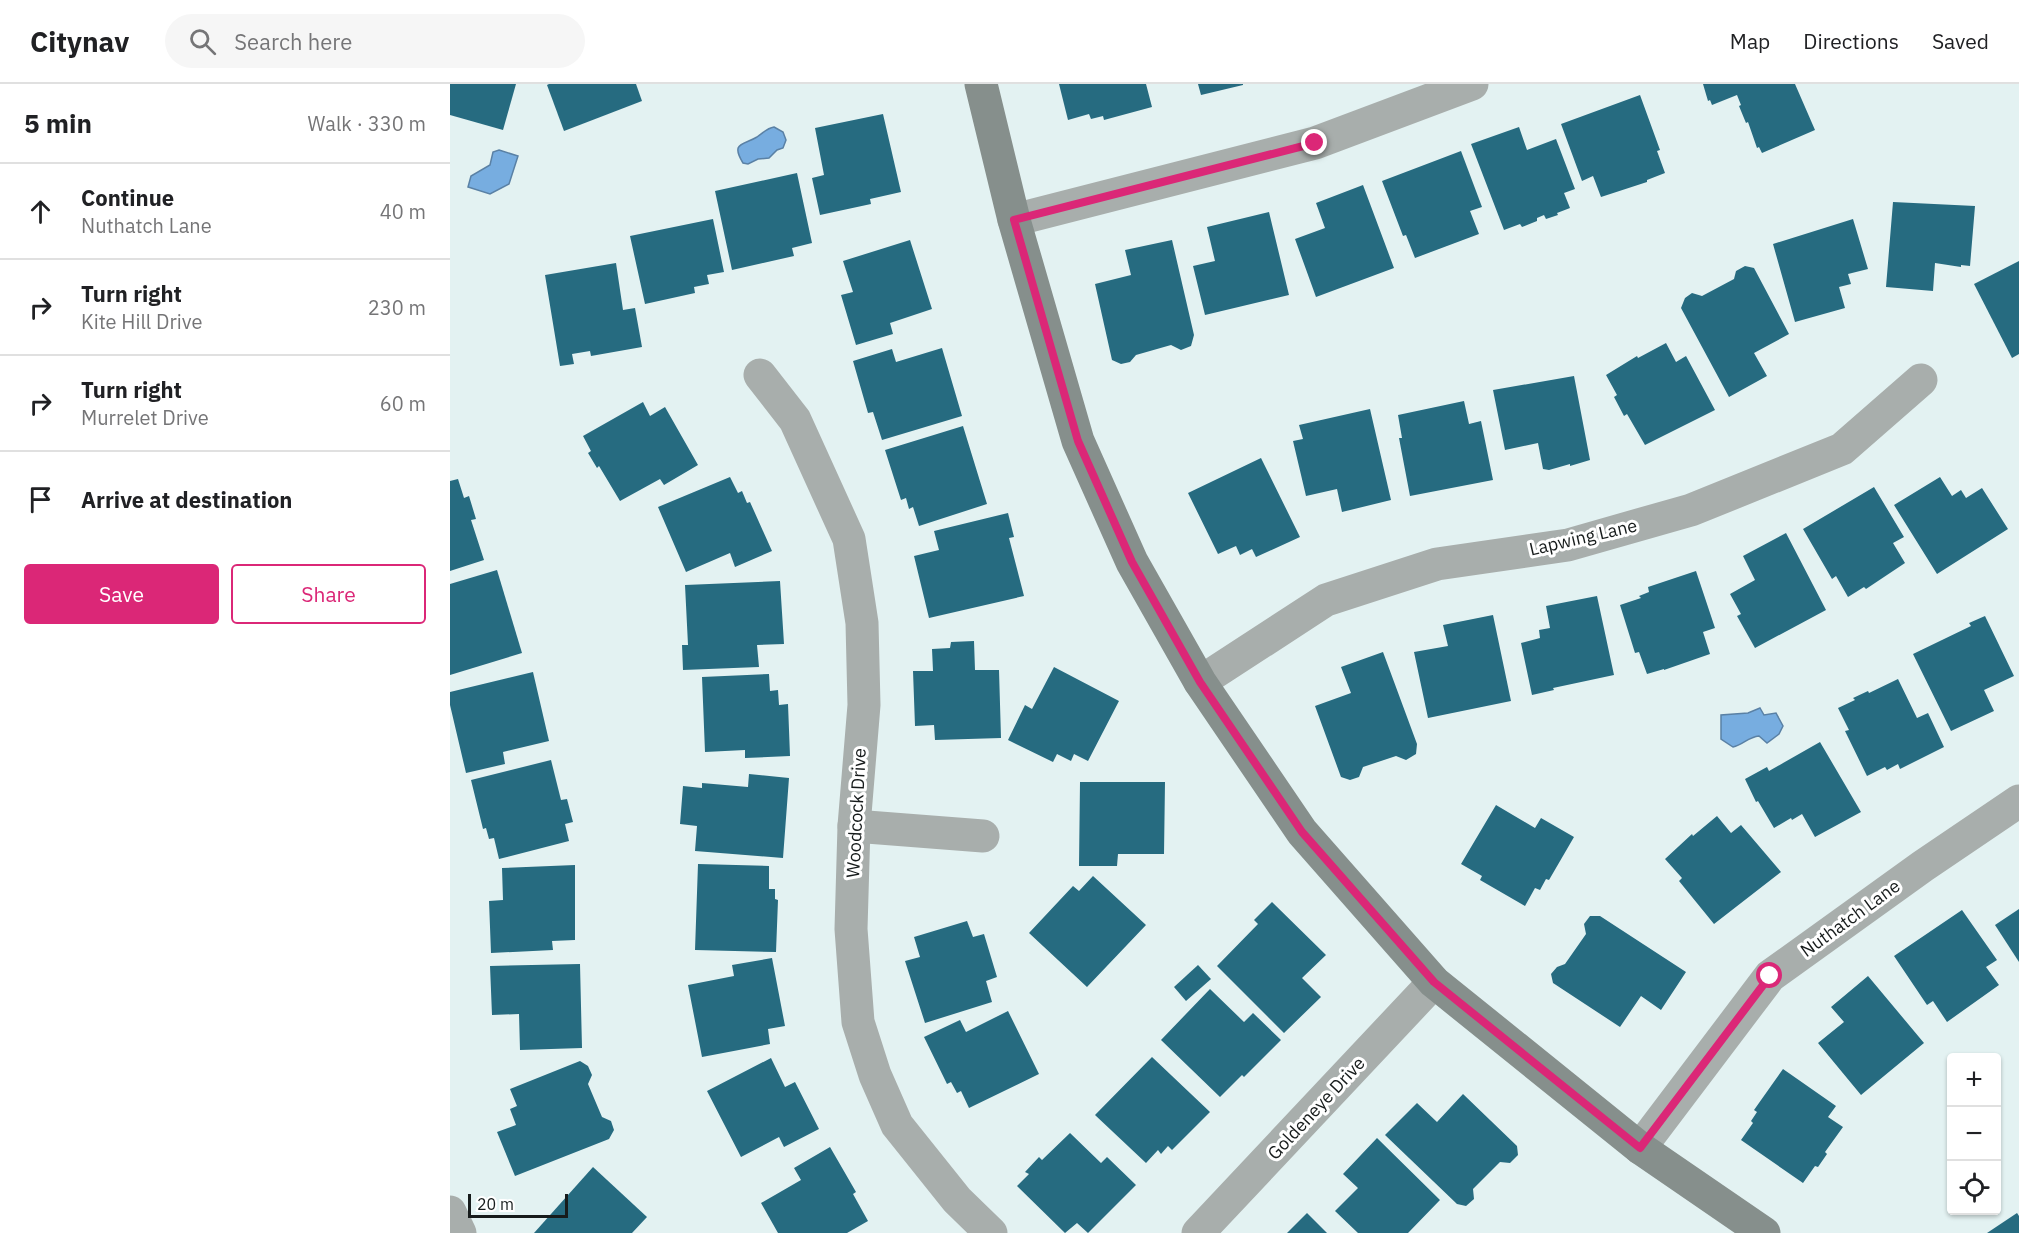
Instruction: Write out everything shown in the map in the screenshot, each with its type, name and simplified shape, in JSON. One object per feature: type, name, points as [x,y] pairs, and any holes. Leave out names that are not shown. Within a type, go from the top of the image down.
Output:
[{"type":"street","points":[[981,84],[1014,220],[1078,441],[1132,562],[1200,682],[1302,832],[1434,982],[1640,1148],[1764,1233]]},
{"type":"street","points":[[1014,220],[1315,143],[1472,84]]},
{"type":"street","name":"Woodcock Drive","points":[[760,375],[795,420],[849,539],[863,635],[864,705],[854,826],[851,929],[858,1022],[875,1075],[897,1125],[957,1200],[991,1233]]},
{"type":"street","name":"Lapwing Lane","points":[[1200,682],[1326,600],[1437,564],[1568,545],[1691,510],[1842,450],[1921,380]]},
{"type":"street","name":"Nuthatch Lane","points":[[1640,1148],[1770,976],[1923,866],[2019,801]]},
{"type":"street","points":[[854,826],[983,836]]},
{"type":"street","name":"Goldeneye Drive","points":[[1198,1233],[1434,982]]},
{"type":"street","points":[[450,1212],[460,1233]]},
{"type":"water","points":[[774,127],[783,132],[786,140],[783,148],[777,150],[769,158],[758,159],[748,164],[743,163],[738,151],[740,145]]},
{"type":"water","points":[[499,150],[518,156],[509,184],[490,194],[468,187],[471,176],[490,165],[493,152]]},
{"type":"water","points":[[1760,708],[1764,715],[1776,713],[1783,726],[1779,734],[1767,743],[1759,736],[1733,747],[1721,739],[1721,715],[1748,713]]},
{"type":"building","points":[[450,84],[516,84],[503,130],[450,115]]},
{"type":"building","points":[[636,84],[642,101],[564,131],[547,85]]},
{"type":"building","points":[[1059,84],[1146,84],[1152,107],[1104,120],[1103,116],[1091,119],[1089,114],[1068,120]]},
{"type":"building","points":[[1198,84],[1243,84],[1243,85],[1201,95]]},
{"type":"building","points":[[1703,84],[1795,84],[1815,130],[1762,153],[1759,147],[1757,148],[1748,122],[1746,123],[1737,95],[1712,105],[1710,100],[1708,101]]},
{"type":"building","points":[[1640,95],[1660,150],[1657,151],[1665,173],[1647,182],[1601,197],[1593,176],[1582,181],[1561,124]]},
{"type":"building","points":[[883,114],[901,192],[870,199],[871,204],[820,215],[812,178],[824,175],[815,128]]},
{"type":"building","points":[[1519,127],[1527,150],[1556,139],[1575,189],[1564,193],[1570,208],[1557,213],[1558,215],[1546,219],[1544,215],[1537,218],[1537,221],[1522,227],[1520,224],[1504,230],[1471,144]]},
{"type":"building","points":[[1461,151],[1482,207],[1470,211],[1479,234],[1415,258],[1406,235],[1403,236],[1382,181]]},
{"type":"building","points":[[797,173],[812,243],[792,248],[794,256],[732,270],[715,191]]},
{"type":"building","points":[[1363,185],[1394,268],[1316,297],[1295,239],[1325,228],[1316,203]]},
{"type":"building","points":[[1893,202],[1975,206],[1970,266],[1935,263],[1933,291],[1886,287]]},
{"type":"building","points":[[1269,212],[1289,295],[1205,315],[1193,266],[1215,261],[1207,227]]},
{"type":"building","points":[[713,219],[724,272],[707,275],[709,284],[694,287],[695,293],[645,304],[630,236]]},
{"type":"building","points":[[1853,219],[1868,269],[1848,274],[1851,284],[1839,287],[1845,308],[1795,322],[1773,244]]},
{"type":"building","points":[[910,240],[932,309],[890,323],[893,334],[856,345],[841,295],[853,292],[843,261]]},
{"type":"building","points":[[1172,240],[1194,335],[1191,346],[1181,350],[1171,345],[1136,355],[1130,362],[1121,364],[1112,360],[1095,284],[1131,275],[1125,250]]},
{"type":"building","points":[[2019,261],[2019,354],[2012,358],[1974,284]]},
{"type":"building","points":[[616,263],[623,310],[635,308],[642,347],[591,356],[590,351],[572,354],[574,364],[560,366],[545,275]]},
{"type":"building","points":[[1745,266],[1754,268],[1789,334],[1754,353],[1767,376],[1729,397],[1681,308],[1685,298],[1692,293],[1702,296],[1734,279],[1736,271]]},
{"type":"building","points":[[1666,343],[1676,362],[1686,356],[1715,410],[1645,445],[1627,414],[1624,416],[1614,397],[1617,395],[1606,375],[1637,356],[1638,358]]},
{"type":"building","points":[[942,348],[962,416],[882,440],[873,412],[868,413],[853,361],[892,349],[896,362]]},
{"type":"building","points":[[1574,376],[1590,460],[1549,470],[1543,469],[1538,443],[1505,450],[1493,390]]},
{"type":"building","points":[[1464,401],[1469,424],[1481,421],[1493,480],[1410,496],[1399,438],[1402,438],[1398,415]]},
{"type":"building","points":[[643,402],[650,416],[665,407],[698,465],[664,485],[660,479],[620,501],[599,466],[597,468],[588,453],[591,451],[583,436]]},
{"type":"building","points":[[1370,409],[1391,500],[1342,512],[1337,489],[1306,496],[1293,441],[1303,439],[1299,425]]},
{"type":"building","points":[[963,426],[987,504],[919,526],[913,507],[909,509],[906,498],[901,500],[885,450]]},
{"type":"building","points":[[1261,458],[1300,537],[1256,557],[1252,549],[1240,555],[1236,546],[1218,554],[1188,493]]},
{"type":"building","points":[[730,477],[738,493],[742,491],[747,503],[750,502],[772,551],[735,567],[730,553],[686,572],[658,507]]},
{"type":"building","points":[[1940,477],[1952,496],[1961,490],[1966,498],[1982,488],[2008,529],[1937,574],[1894,505]]},
{"type":"building","points":[[458,479],[464,498],[469,496],[476,519],[471,520],[484,560],[450,571],[450,481]]},
{"type":"building","points":[[1874,487],[1904,537],[1893,543],[1905,563],[1866,589],[1864,587],[1848,597],[1836,576],[1832,579],[1803,529]]},
{"type":"building","points":[[1008,513],[1014,537],[1009,538],[1024,596],[929,618],[914,556],[939,550],[934,531]]},
{"type":"building","points":[[1786,533],[1826,610],[1755,648],[1737,616],[1741,614],[1730,594],[1755,580],[1743,556]]},
{"type":"building","points":[[497,570],[522,653],[450,675],[450,584]]},
{"type":"building","points":[[1696,571],[1715,628],[1703,632],[1710,654],[1647,674],[1639,652],[1635,653],[1620,605],[1641,598],[1639,596],[1649,592],[1648,587]]},
{"type":"building","points":[[780,581],[784,644],[757,645],[759,667],[683,670],[682,645],[688,645],[685,585]]},
{"type":"building","points":[[1597,596],[1614,675],[1553,688],[1554,690],[1532,695],[1521,643],[1540,638],[1539,630],[1550,628],[1546,606]]},
{"type":"building","points":[[1493,615],[1511,701],[1428,718],[1414,652],[1448,646],[1443,625]]},
{"type":"building","points":[[1985,616],[2014,676],[1984,690],[1994,711],[1951,731],[1913,654],[1971,626],[1969,623]]},
{"type":"building","points":[[974,641],[975,670],[999,670],[1001,738],[935,740],[934,725],[915,726],[913,671],[933,671],[932,649],[950,648],[951,642]]},
{"type":"building","points":[[1383,652],[1417,744],[1416,754],[1406,760],[1396,756],[1363,767],[1359,777],[1350,780],[1341,777],[1315,706],[1351,693],[1341,667]]},
{"type":"building","points":[[1054,667],[1119,701],[1088,761],[1074,754],[1071,761],[1057,754],[1053,762],[1008,740],[1025,705],[1032,709]]},
{"type":"building","points":[[533,672],[549,741],[503,752],[505,764],[466,773],[450,705],[450,692]]},
{"type":"building","points":[[769,674],[770,691],[778,690],[779,705],[788,704],[790,756],[745,758],[745,750],[705,752],[702,677]]},
{"type":"building","points":[[1898,679],[1917,718],[1928,713],[1944,747],[1900,769],[1898,764],[1887,770],[1885,767],[1867,776],[1845,731],[1849,730],[1838,708],[1855,700],[1853,698]]},
{"type":"building","points":[[1820,742],[1861,812],[1815,837],[1802,814],[1774,828],[1758,801],[1756,802],[1745,779],[1767,767],[1769,771]]},
{"type":"building","points":[[551,760],[561,800],[567,799],[573,822],[565,824],[569,841],[499,859],[494,838],[489,839],[486,828],[483,829],[471,780]]},
{"type":"building","points":[[749,774],[789,778],[783,858],[695,851],[697,826],[680,824],[683,786],[702,788],[702,783],[748,787]]},
{"type":"building","points":[[1080,782],[1165,782],[1164,854],[1118,854],[1117,866],[1079,866]]},
{"type":"building","points":[[1496,805],[1535,828],[1541,818],[1574,837],[1549,880],[1546,879],[1540,890],[1535,888],[1525,906],[1480,880],[1482,876],[1461,864]]},
{"type":"building","points":[[1717,816],[1731,833],[1741,825],[1781,872],[1714,924],[1679,881],[1682,878],[1665,859],[1692,834],[1693,836]]},
{"type":"building","points":[[698,864],[769,866],[769,889],[775,889],[775,899],[778,900],[776,952],[695,950]]},
{"type":"building","points":[[575,865],[575,940],[552,941],[553,950],[491,953],[489,901],[503,900],[502,868]]},
{"type":"building","points":[[1093,876],[1146,925],[1087,987],[1029,933],[1073,886],[1079,891]]},
{"type":"building","points":[[1272,902],[1326,955],[1302,978],[1321,997],[1284,1033],[1217,966],[1258,924],[1254,920]]},
{"type":"building","points":[[2019,909],[2019,962],[1995,925]]},
{"type":"building","points":[[1962,910],[1997,960],[1986,967],[1999,985],[1947,1022],[1933,1001],[1927,1005],[1894,956]]},
{"type":"building","points":[[1590,916],[1600,916],[1686,972],[1661,1010],[1641,996],[1620,1027],[1553,983],[1551,974],[1557,967],[1565,964],[1586,934],[1584,924]]},
{"type":"building","points":[[967,921],[973,937],[984,934],[997,977],[986,981],[992,1002],[925,1023],[905,961],[920,957],[914,937]]},
{"type":"building","points":[[772,958],[785,1026],[768,1029],[770,1044],[702,1057],[688,985],[734,976],[732,965]]},
{"type":"building","points":[[580,964],[582,1048],[520,1050],[519,1014],[492,1015],[490,966]]},
{"type":"building","points":[[1198,965],[1211,979],[1186,1001],[1174,987]]},
{"type":"building","points":[[1868,976],[1924,1043],[1861,1095],[1818,1043],[1844,1022],[1831,1007]]},
{"type":"building","points":[[1210,989],[1244,1022],[1253,1013],[1281,1040],[1220,1097],[1161,1040]]},
{"type":"building","points":[[1008,1011],[1039,1074],[969,1108],[961,1091],[957,1093],[951,1082],[947,1084],[924,1037],[960,1020],[966,1032]]},
{"type":"building","points":[[1152,1057],[1210,1112],[1172,1150],[1168,1146],[1161,1154],[1158,1150],[1146,1163],[1095,1115]]},
{"type":"building","points":[[771,1058],[785,1087],[795,1082],[819,1129],[784,1147],[779,1137],[741,1157],[707,1091]]},
{"type":"building","points":[[580,1061],[588,1066],[592,1075],[588,1084],[602,1117],[611,1121],[614,1130],[609,1139],[515,1176],[497,1132],[516,1125],[510,1109],[517,1106],[510,1089]]},
{"type":"building","points":[[1783,1069],[1836,1106],[1828,1117],[1843,1127],[1825,1152],[1827,1154],[1818,1167],[1815,1166],[1803,1183],[1741,1140],[1753,1123],[1751,1121],[1757,1112],[1754,1110]]},
{"type":"building","points":[[1463,1094],[1517,1146],[1518,1155],[1510,1163],[1500,1162],[1473,1189],[1474,1199],[1466,1206],[1457,1204],[1385,1135],[1417,1103],[1437,1122]]},
{"type":"building","points":[[1070,1133],[1101,1163],[1107,1157],[1136,1185],[1088,1233],[1077,1223],[1065,1233],[1017,1186],[1029,1174],[1025,1172],[1039,1157],[1042,1160]]},
{"type":"building","points":[[1377,1138],[1440,1200],[1408,1233],[1358,1233],[1335,1211],[1358,1188],[1343,1174]]},
{"type":"building","points":[[830,1147],[856,1192],[853,1194],[868,1221],[847,1233],[778,1233],[761,1203],[801,1180],[794,1168]]},
{"type":"building","points":[[593,1167],[647,1217],[632,1233],[534,1233]]},
{"type":"building","points":[[1307,1213],[1327,1233],[1287,1233]]},
{"type":"building","points":[[2017,1213],[2019,1233],[1987,1233]]},
{"type":"route","points":[[1315,143],[1014,220],[1078,441],[1132,562],[1200,682],[1302,832],[1434,982],[1640,1148],[1770,976]]}]
